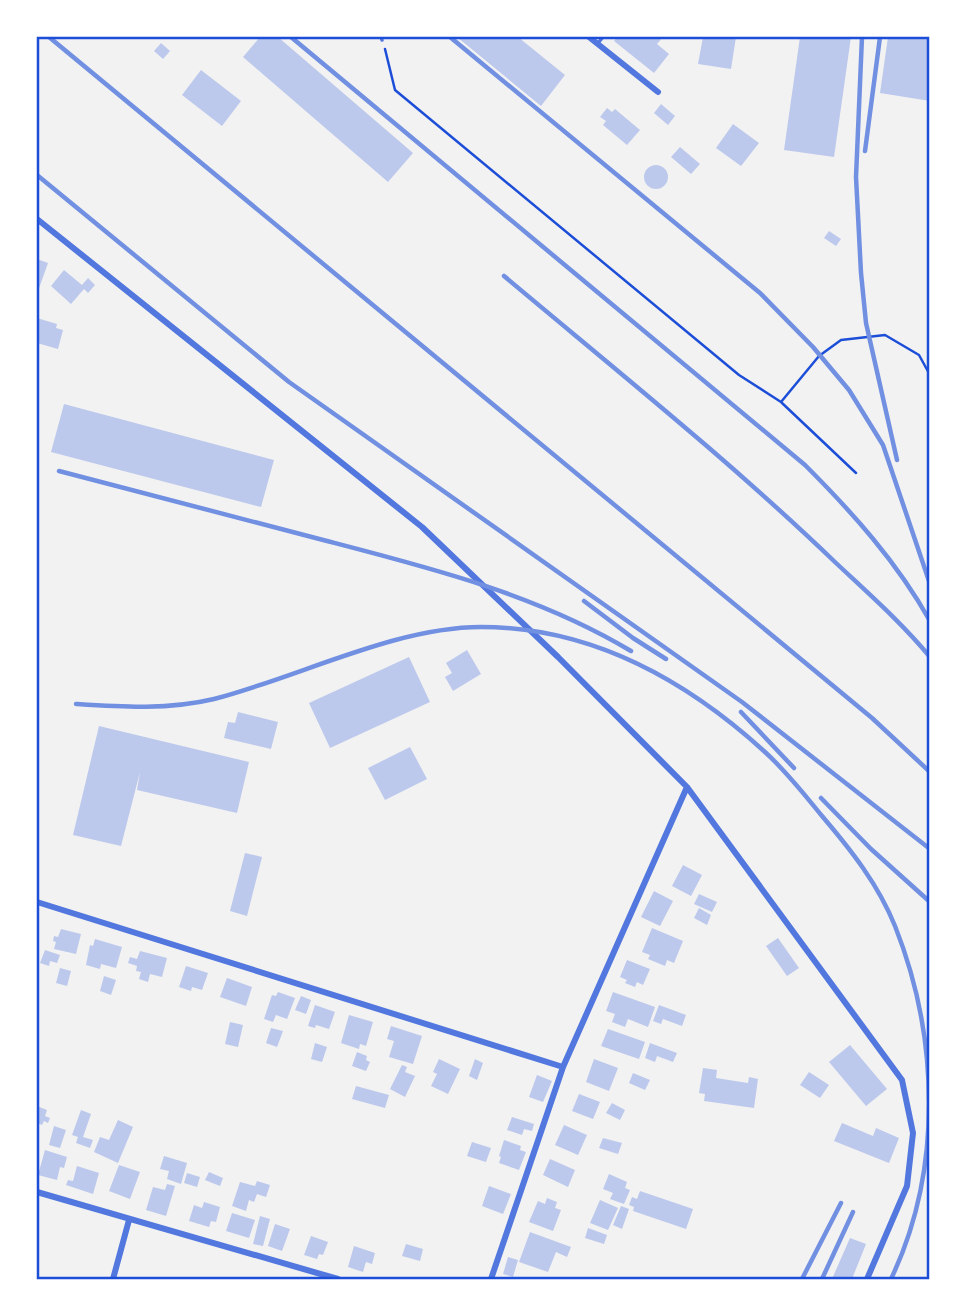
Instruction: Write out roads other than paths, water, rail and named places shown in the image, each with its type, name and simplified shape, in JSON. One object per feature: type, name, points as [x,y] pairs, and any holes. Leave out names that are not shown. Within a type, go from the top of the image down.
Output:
[{"type":"street","points":[[589,37],[658,92]]},
{"type":"street","points":[[37,219],[422,527],[558,657],[687,787],[902,1080],[913,1133],[907,1186],[867,1279]]},
{"type":"street","points":[[491,1279],[563,1068],[687,787]]},
{"type":"street","points":[[37,902],[563,1068]]},
{"type":"street","points":[[37,1192],[338,1279]]},
{"type":"street","points":[[113,1279],[129,1220]]},
{"type":"lane","points":[[598,43],[603,37]]},
{"type":"railway","points":[[49,37],[872,718],[930,772]]},
{"type":"railway","points":[[291,37],[805,465],[873,538],[930,621]]},
{"type":"railway","points":[[450,37],[760,293],[813,347],[849,390],[883,445],[930,584]]},
{"type":"railway","points":[[862,37],[856,177],[861,273],[866,323],[897,460]]},
{"type":"railway","points":[[865,151],[880,37]]},
{"type":"railway","points":[[37,175],[289,382],[742,702],[930,849]]},
{"type":"railway","points":[[504,276],[755,488],[884,608],[930,657]]},
{"type":"railway","points":[[59,471],[366,551],[483,585],[559,614],[631,651]]},
{"type":"railway","points":[[584,601],[666,659]]},
{"type":"railway","points":[[76,704],[145,707],[214,699],[381,644],[448,629],[481,627],[521,629],[560,636],[598,648],[634,663],[703,702],[773,759],[843,842],[880,896],[895,926],[910,969],[927,1058],[927,1149],[920,1193],[908,1237],[891,1279]]},
{"type":"railway","points":[[741,712],[794,768]]},
{"type":"railway","points":[[821,798],[871,849],[930,902]]},
{"type":"railway","points":[[802,1279],[841,1203]]},
{"type":"railway","points":[[822,1279],[853,1212]]}]
